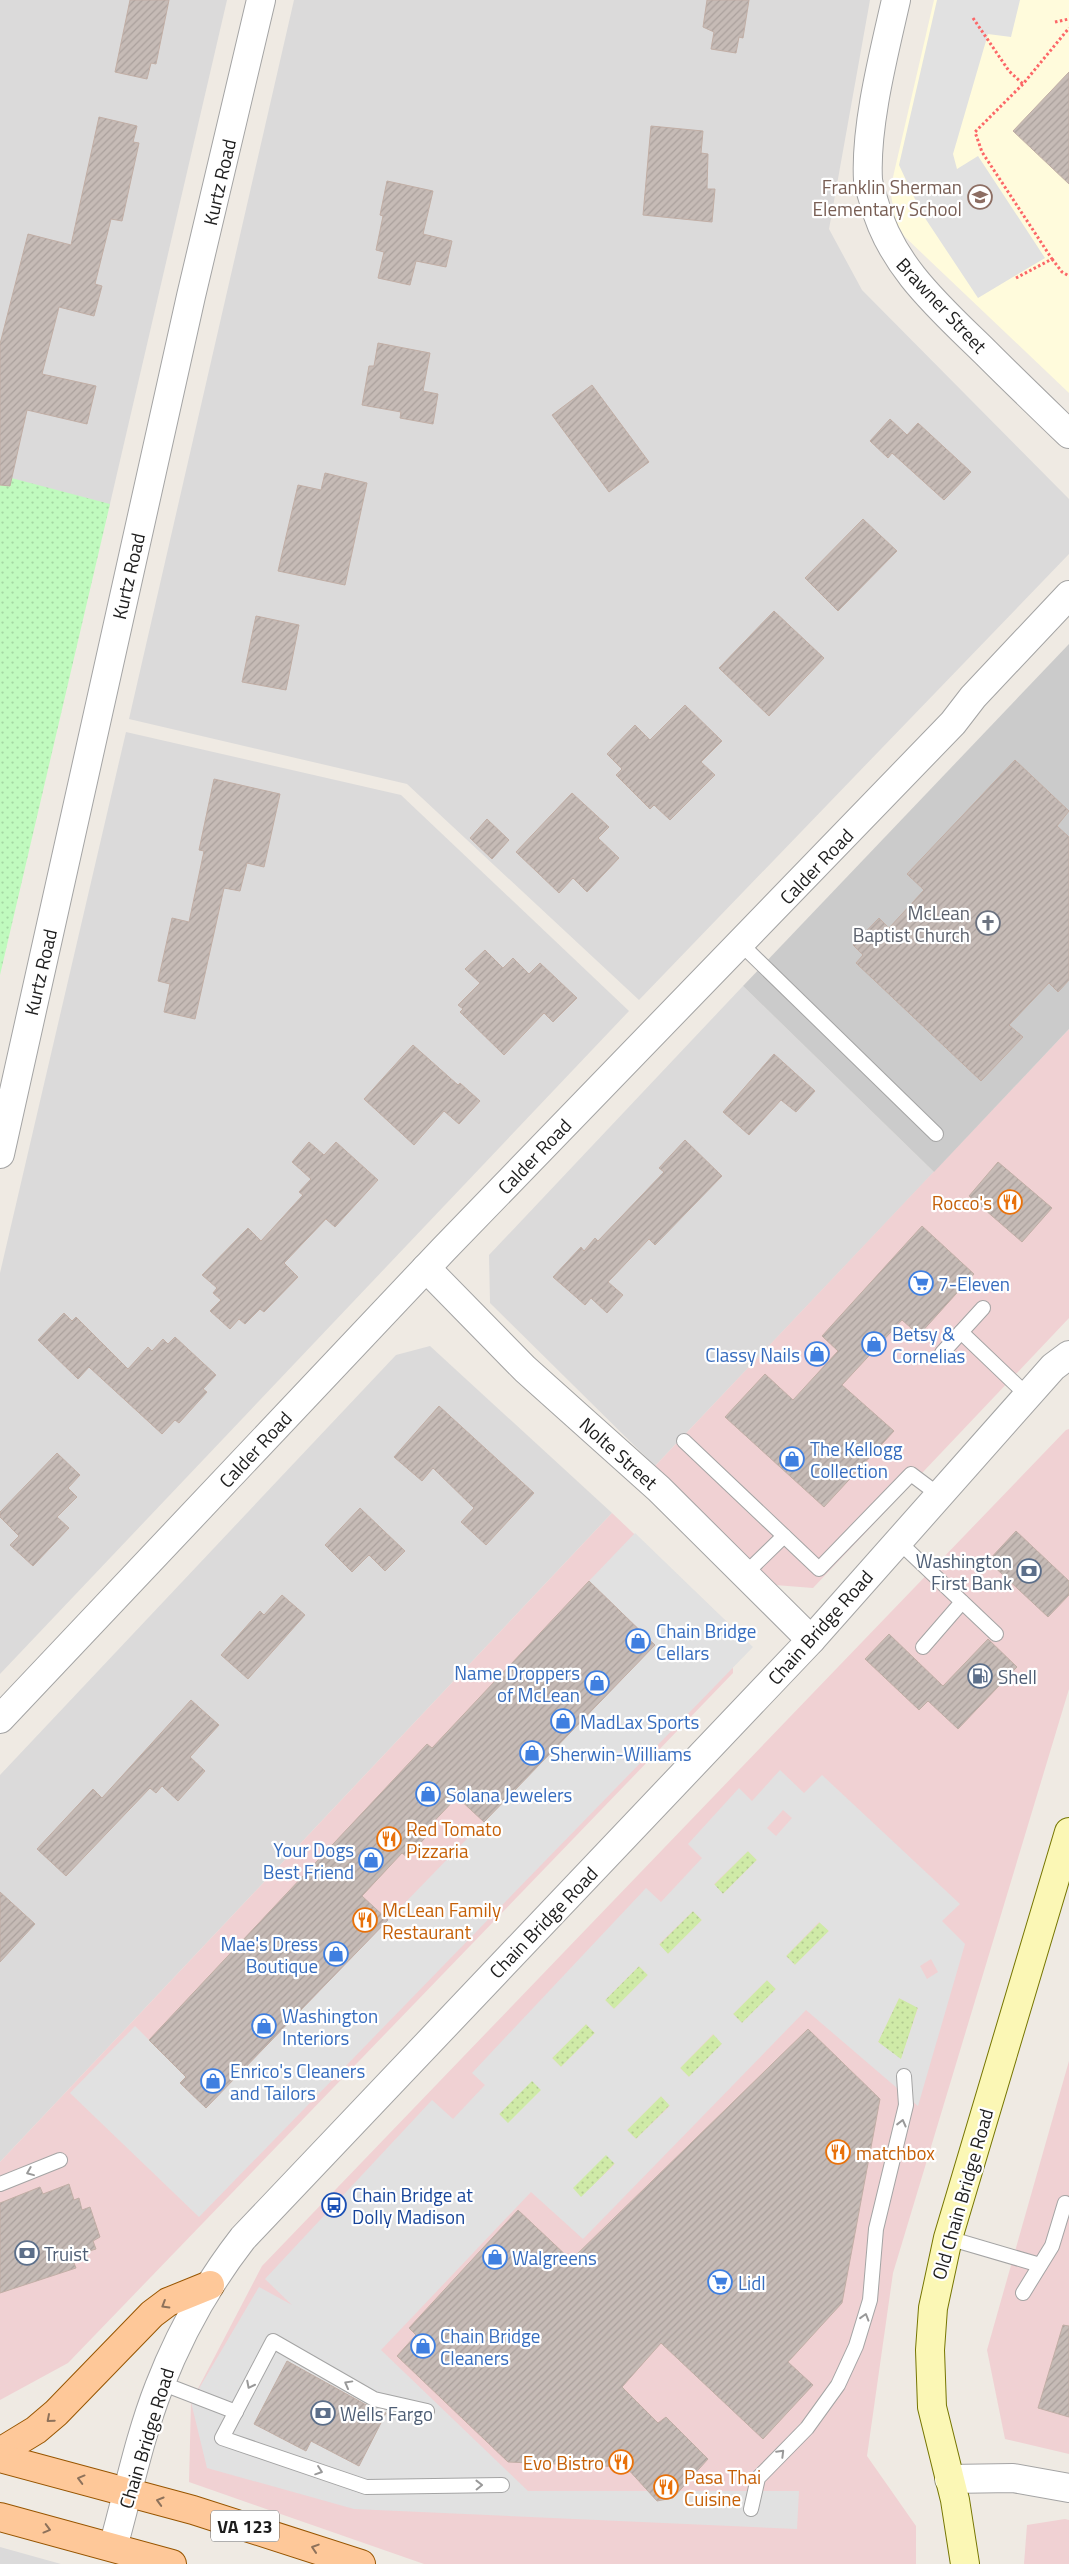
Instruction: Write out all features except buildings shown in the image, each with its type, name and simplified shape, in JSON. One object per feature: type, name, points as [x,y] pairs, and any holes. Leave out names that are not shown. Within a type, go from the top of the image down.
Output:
[{"type":"main road","name":"Old Chain Bridge Road","points":[[965,2564],[960,2520],[932,2407],[930,2350],[937,2284],[948,2238],[1061,1887],[1069,1832]]},
{"type":"main road","points":[[0,2452],[47,2422],[152,2314],[168,2302],[210,2285]]},
{"type":"main road","name":"VA 123","points":[[0,2458],[243,2525],[361,2564]]},
{"type":"main road","points":[[0,2517],[110,2555],[172,2564]]},
{"type":"street","name":"Kurtz Road","points":[[0,1154],[185,324],[261,0]]},
{"type":"street","name":"Brawner Street","points":[[896,0],[879,79],[870,141],[868,181],[877,215],[893,251],[916,282],[952,321],[1069,434]]},
{"type":"street","name":"Calder Road","points":[[0,1719],[426,1268],[953,723],[973,697],[1069,595]]},
{"type":"street","name":"Nolte Street","points":[[426,1268],[525,1369],[660,1489],[811,1640]]},
{"type":"street","name":"Chain Bridge Road","points":[[110,2555],[161,2383],[186,2328],[210,2285],[254,2225],[811,1640],[1053,1367],[1069,1355]]},
{"type":"street","points":[[949,2479],[1013,2478],[1069,2488]]},
{"type":"lane","points":[[741,944],[936,1134]]},
{"type":"lane","points":[[942,1353],[983,1308]]},
{"type":"lane","points":[[961,1332],[1028,1396]]},
{"type":"lane","points":[[684,1441],[819,1569],[911,1474],[939,1495]]},
{"type":"lane","points":[[745,1574],[784,1536]]},
{"type":"lane","points":[[898,1541],[996,1634]]},
{"type":"lane","points":[[923,1647],[962,1602]]},
{"type":"lane","points":[[752,2509],[758,2478],[807,2428],[838,2385],[856,2346],[870,2300],[876,2229],[906,2104],[904,2076]]},
{"type":"lane","points":[[0,2184],[60,2160]]},
{"type":"lane","points":[[1022,2293],[1052,2246],[1065,2203]]},
{"type":"lane","points":[[948,2238],[1040,2265]]},
{"type":"lane","points":[[427,2411],[374,2399],[272,2341],[222,2438],[366,2487],[502,2485]]},
{"type":"lane","points":[[161,2383],[236,2412]]},
{"type":"path","points":[[973,18],[1010,71],[1022,84]]},
{"type":"path","points":[[1055,22],[1069,19]]},
{"type":"path","points":[[1069,28],[1022,84],[975,132],[982,152],[1052,259],[1062,272],[1069,276]]},
{"type":"path","points":[[1016,278],[1052,259]]},
{"type":"shaded area","points":[[0,0],[227,0],[109,508],[0,479]]},
{"type":"shaded area","points":[[294,0],[870,0],[829,229],[862,290],[1069,499],[1069,554],[639,1000],[407,784],[129,719]]},
{"type":"shaded area","name":"Franklin Sherman Elementary School","points":[[934,0],[1069,0],[1069,393],[904,236],[896,221],[890,190]]},
{"type":"shaded area","points":[[937,0],[1020,0],[1011,37],[988,34],[953,154],[957,169],[978,156],[1045,258],[978,298],[921,212],[899,165]]},
{"type":"shaded area","points":[[1069,644],[1069,1029],[934,1172],[743,986]]},
{"type":"shaded area","points":[[126,732],[401,795],[629,1011],[0,1674],[0,1273]]},
{"type":"shaded area","points":[[743,986],[934,1172],[655,1466],[490,1303],[489,1255]]},
{"type":"shaded area","points":[[1069,1029],[1069,1318],[813,1588],[775,1585],[655,1466]]},
{"type":"shaded area","points":[[430,1346],[612,1513],[0,2162],[0,1775],[396,1355]]},
{"type":"shaded area","points":[[1069,1429],[1069,1689],[893,2273],[867,2456],[916,2526],[916,2564],[424,2564],[189,2482],[191,2402],[262,2266]]},
{"type":"shaded area","points":[[612,1513],[732,1627],[733,1673],[68,2363],[0,2400],[0,2162]]},
{"type":"shaded area","points":[[635,1533],[753,1647],[199,2217],[70,2093],[135,2026],[186,2077],[180,2083],[206,2108],[655,1645],[589,1581]]},
{"type":"shaded area","points":[[780,1770],[804,1793],[822,1775],[960,1904],[942,1921],[965,1944],[918,2106],[806,2010],[583,2239],[531,2192],[381,2350],[528,2491],[799,2491],[797,2529],[354,2509],[207,2468],[191,2402],[259,2287],[292,2305],[265,2279],[432,2100],[453,2119],[485,2085],[472,2073],[646,1888],[661,1902],[702,1858],[688,1844],[739,1788],[752,1801]],"holes":[[[783,1810],[792,1818],[776,1836],[767,1828]],[[748,1851],[757,1860],[723,1894],[714,1884]],[[693,1911],[702,1920],[668,1954],[659,1944]],[[819,1922],[829,1931],[795,1965],[786,1956]],[[931,1959],[938,1972],[927,1979],[920,1966]],[[639,1966],[648,1975],[614,2009],[605,2000]],[[767,1980],[776,1989],[742,2023],[733,2014]],[[899,1998],[918,2008],[901,2059],[878,2042]],[[586,2024],[595,2033],[561,2067],[552,2058]],[[713,2034],[722,2044],[689,2077],[680,2068]],[[532,2081],[541,2090],[508,2123],[499,2114]],[[661,2096],[670,2106],[636,2139],[627,2130]],[[606,2155],[615,2164],[581,2197],[573,2188]]]},
{"type":"shaded area","points":[[1069,2061],[1069,2454],[1005,2439],[987,2350]]},
{"type":"shaded area","points":[[1069,2520],[1069,2564],[1024,2564],[1027,2525]]},
{"type":"shaded area","points":[[0,2547],[61,2564],[0,2564]]},
{"type":"green space","points":[[0,475],[110,504],[0,975]]},
{"type":"green space","points":[[748,1851],[757,1860],[723,1894],[714,1885]]},
{"type":"green space","points":[[693,1911],[702,1920],[668,1954],[659,1945]]},
{"type":"green space","points":[[820,1922],[829,1931],[795,1965],[786,1956]]},
{"type":"green space","points":[[639,1966],[648,1975],[614,2009],[605,2000]]},
{"type":"green space","points":[[767,1980],[776,1989],[742,2023],[733,2014]]},
{"type":"green space","points":[[899,1998],[918,2007],[901,2060],[878,2042]]},
{"type":"green space","points":[[586,2024],[595,2033],[561,2067],[552,2058]]},
{"type":"green space","points":[[714,2034],[723,2043],[689,2077],[680,2068]]},
{"type":"green space","points":[[532,2080],[542,2090],[508,2124],[499,2114]]},
{"type":"green space","points":[[661,2096],[670,2105],[636,2139],[627,2130]]},
{"type":"green space","points":[[606,2154],[615,2163],[581,2198],[572,2188]]},
{"type":"place","name":"Franklin Sherman Elementary School","points":[[980,197]]},
{"type":"place","name":"McLean Baptist Church","points":[[988,923]]},
{"type":"place","name":"Rocco's","points":[[1010,1202]]},
{"type":"place","name":"7-Eleven","points":[[921,1283]]},
{"type":"place","name":"Betsy & Cornelias","points":[[874,1344]]},
{"type":"place","name":"Classy Nails","points":[[817,1354]]},
{"type":"place","name":"The Kellogg Collection","points":[[792,1459]]},
{"type":"place","name":"Washington First Bank","points":[[1029,1571]]},
{"type":"place","name":"Chain Bridge Cellars","points":[[638,1641]]},
{"type":"place","name":"Shell","points":[[980,1676]]},
{"type":"place","name":"Name Droppers of McLean","points":[[597,1683]]},
{"type":"place","name":"MadLax Sports","points":[[563,1721]]},
{"type":"place","name":"Sherwin-Williams","points":[[532,1753]]},
{"type":"place","name":"Solana Jewelers","points":[[428,1794]]},
{"type":"place","name":"Red Tomato Pizzaria","points":[[389,1839]]},
{"type":"place","name":"Your Dogs Best Friend","points":[[371,1860]]},
{"type":"place","name":"McLean Family Restaurant","points":[[365,1920]]},
{"type":"place","name":"Mae's Dress Boutique","points":[[336,1954]]},
{"type":"place","name":"Washington Interiors","points":[[264,2026]]},
{"type":"place","name":"Enrico's Cleaners and Tailors","points":[[213,2081]]},
{"type":"place","name":"matchbox","points":[[838,2152]]},
{"type":"place","name":"Chain Bridge at Dolly Madison","points":[[334,2205]]},
{"type":"place","name":"Truist","points":[[27,2253]]},
{"type":"place","name":"Walgreens","points":[[495,2257]]},
{"type":"place","name":"Lidl","points":[[720,2282]]},
{"type":"place","name":"Chain Bridge Cleaners","points":[[423,2346]]},
{"type":"place","name":"Wells Fargo","points":[[323,2413]]},
{"type":"place","name":"Evo Bistro","points":[[621,2462]]},
{"type":"place","name":"Pasa Thai Cuisine","points":[[666,2487]]}]
